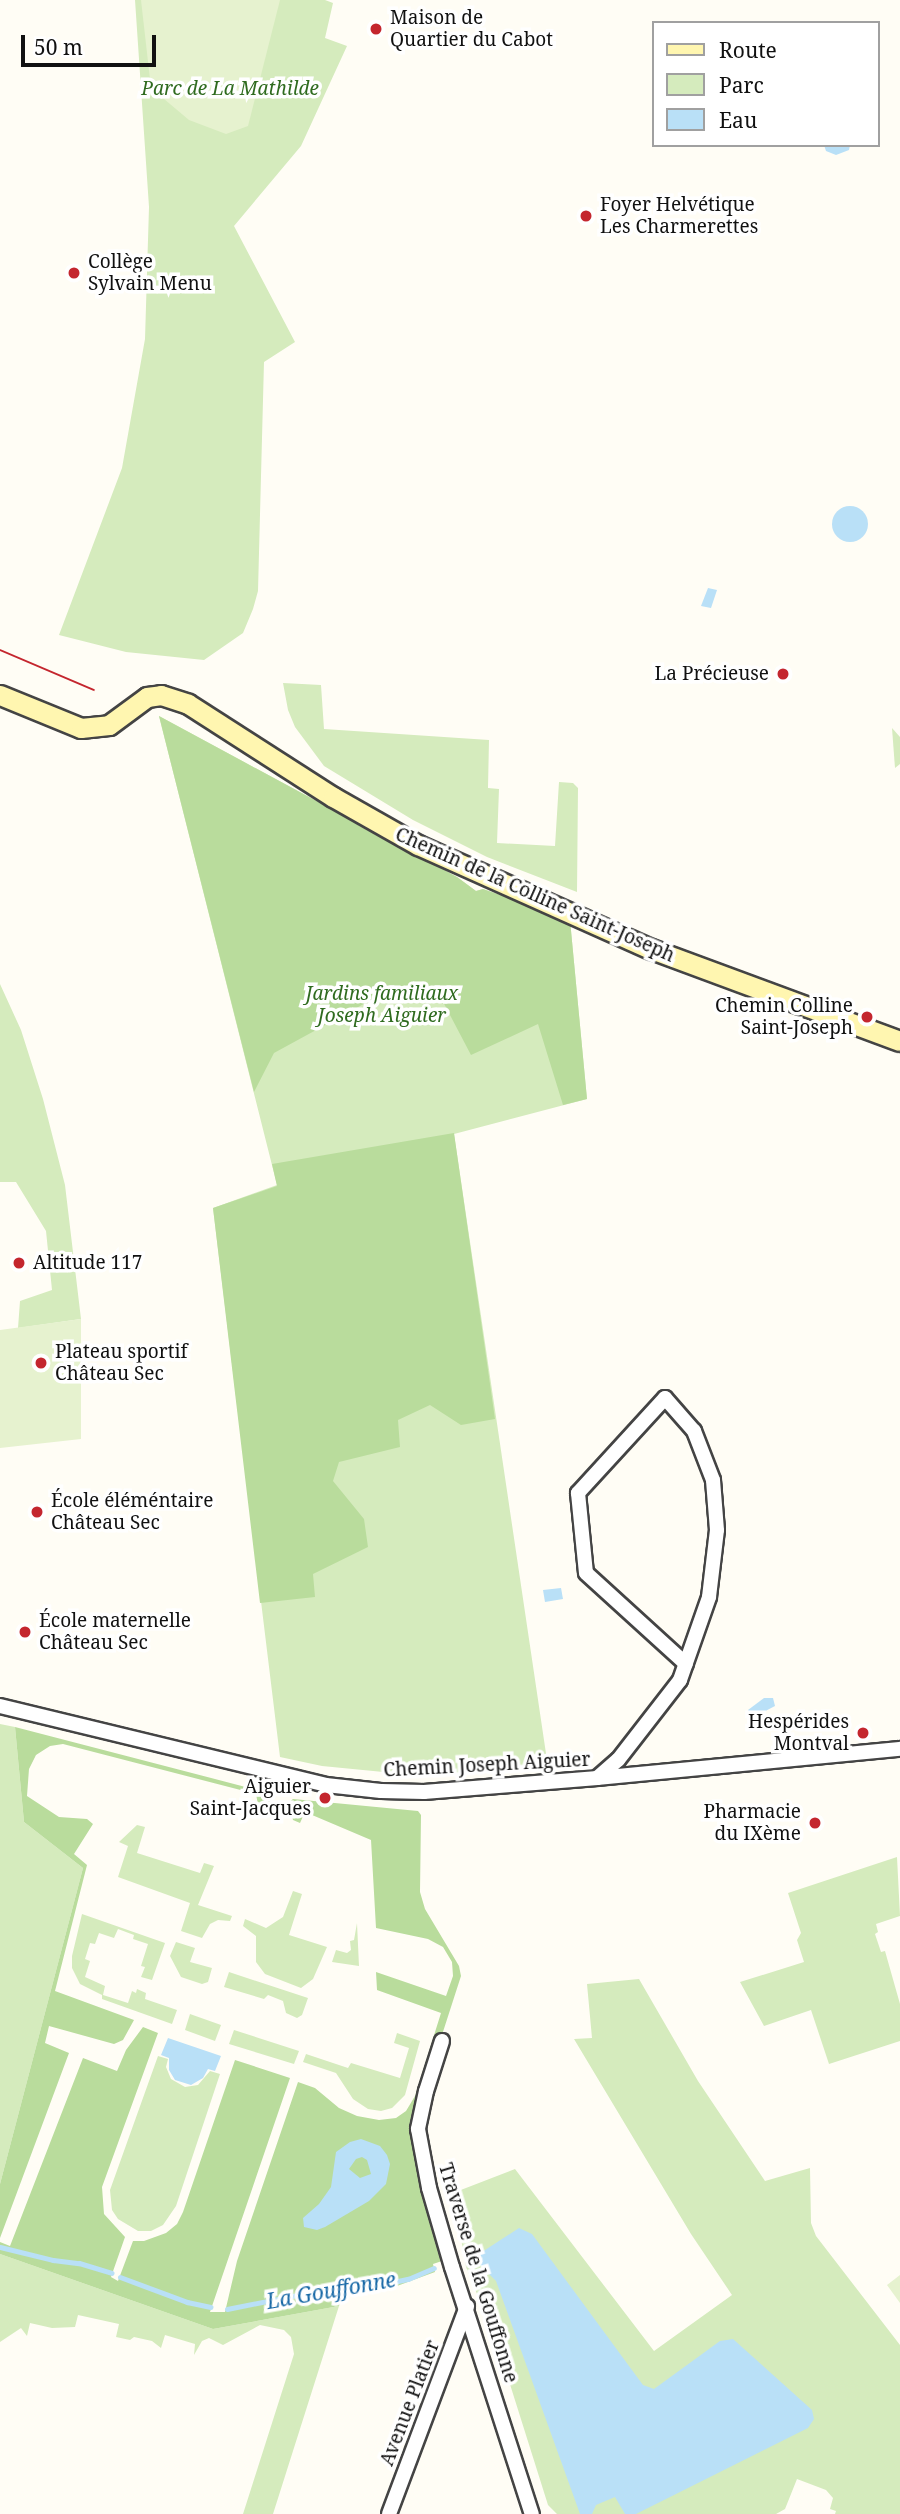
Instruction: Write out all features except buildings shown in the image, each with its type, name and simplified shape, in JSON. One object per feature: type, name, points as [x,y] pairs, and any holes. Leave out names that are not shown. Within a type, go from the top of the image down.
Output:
[{"type":"street","name":"Chemin de la Colline Saint-Joseph","points":[[0,695],[81,728],[109,725],[147,697],[161,695],[188,704],[333,797],[418,845],[651,949],[900,1041]]},
{"type":"street","points":[[597,1778],[618,1760],[680,1680],[686,1664],[709,1597],[717,1530],[713,1480],[694,1431],[666,1398],[578,1493],[586,1573],[686,1664]]},
{"type":"street","name":"Chemin Joseph Aiguier","points":[[0,1706],[326,1785],[424,1792],[900,1749]]},
{"type":"street","name":"Traverse de la Gouffonne","points":[[442,2041],[426,2091],[418,2129],[429,2188],[533,2514]]},
{"type":"street","name":"Avenue Platier","points":[[388,2514],[467,2306]]},
{"type":"green space","name":"Parc de La Mathilde","points":[[135,0],[325,0],[333,3],[325,38],[347,46],[301,146],[234,226],[295,342],[264,362],[258,591],[253,609],[243,633],[204,660],[126,652],[59,635],[122,468],[145,339],[149,207]]},
{"type":"green space","points":[[141,0],[280,0],[248,126],[226,134],[189,120],[151,88]]},
{"type":"green space","points":[[283,683],[321,685],[324,729],[489,740],[488,788],[499,789],[497,843],[555,846],[559,782],[573,783],[578,788],[577,892],[487,857],[413,820],[324,766],[295,727],[288,710]]},
{"type":"green space","name":"Jardins familiaux Joseph Aiguier","points":[[159,716],[457,877],[476,891],[483,889],[570,920],[587,1099],[454,1134],[548,1767],[414,1775],[322,1766],[280,1757],[213,1208],[277,1185]]},
{"type":"green space","points":[[159,716],[457,877],[476,891],[483,889],[570,920],[587,1099],[563,1105],[538,1024],[471,1055],[440,996],[371,1000],[274,1053],[254,1092]]},
{"type":"green space","points":[[892,728],[900,737],[900,764],[895,768]]},
{"type":"green space","points":[[0,984],[21,1030],[43,1099],[65,1185],[81,1319],[18,1328],[20,1301],[52,1290],[46,1231],[16,1182],[0,1182]]},
{"type":"green space","points":[[454,1133],[495,1419],[461,1425],[430,1405],[398,1420],[400,1447],[339,1462],[333,1481],[364,1519],[368,1547],[313,1574],[315,1597],[260,1603],[213,1208],[277,1186],[272,1164]]},
{"type":"green space","name":"Plateau sportif Château Sec","points":[[81,1319],[81,1439],[0,1448],[0,1330]]},
{"type":"green space","points":[[0,1724],[15,1727],[24,1822],[83,1868],[0,2184]]},
{"type":"green space","points":[[15,1727],[265,1792],[270,1801],[259,1810],[256,1794],[63,1744],[50,1746],[36,1755],[29,1769],[27,1796],[59,1817],[87,1819],[93,1824],[74,1854],[87,1865],[55,1991],[134,2020],[123,2040],[114,2044],[49,2026],[45,2043],[69,2053],[0,2238],[0,2184],[83,1868],[24,1822]]},
{"type":"green space","points":[[293,1799],[418,1811],[421,1815],[420,1892],[425,1909],[459,1966],[461,1976],[422,2097],[416,2128],[445,2260],[433,2264],[435,2272],[397,2286],[344,2290],[339,2306],[213,2329],[0,2254],[0,2242],[10,2246],[83,2058],[117,2071],[126,2050],[143,2027],[158,2033],[102,2187],[104,2214],[125,2237],[111,2277],[118,2281],[133,2241],[144,2241],[166,2233],[177,2224],[235,2060],[290,2078],[210,2312],[225,2312],[237,2261],[298,2082],[315,2088],[339,2108],[357,2116],[379,2120],[396,2118],[406,2111],[415,2096],[441,2013],[377,1990],[376,1972],[446,1996],[453,1976],[452,1962],[443,1947],[428,1939],[376,1928],[371,1840],[305,1812],[300,1823],[293,1820],[288,1803]]},
{"type":"green space","points":[[137,1825],[145,1827],[137,1853],[200,1873],[204,1863],[214,1866],[198,1905],[232,1916],[230,1921],[218,1920],[210,1924],[202,1938],[181,1931],[190,1903],[118,1877],[128,1846],[119,1842]]},
{"type":"green space","points":[[897,1857],[900,1916],[876,1924],[878,1932],[875,1934],[881,1952],[885,1951],[900,2004],[900,2041],[829,2064],[811,2010],[764,2026],[740,1982],[804,1962],[797,1940],[801,1933],[788,1893]]},
{"type":"green space","points":[[293,1891],[302,1894],[289,1935],[327,1947],[313,1979],[301,1988],[265,1974],[256,1962],[256,1936],[243,1926],[245,1919],[266,1928],[283,1917]]},
{"type":"green space","points":[[82,1914],[165,1943],[152,1980],[141,1977],[145,1967],[141,1966],[148,1944],[133,1939],[134,1935],[118,1929],[114,1938],[99,1933],[95,1944],[90,1943],[85,1959],[90,1961],[85,1977],[105,1986],[103,1995],[128,2003],[132,1991],[136,1993],[137,1989],[146,1993],[145,1999],[177,2010],[172,2024],[102,1999],[102,1995],[80,1984],[72,1968],[72,1956]]},
{"type":"green space","points":[[357,1923],[359,1966],[332,1962],[336,1950],[347,1953],[351,1950],[350,1941],[354,1940]]},
{"type":"green space","points":[[176,1942],[195,1948],[190,1962],[212,1968],[208,1982],[202,1984],[181,1977],[170,1956]]},
{"type":"green space","points":[[229,1972],[308,1998],[302,2015],[297,2018],[286,2013],[283,2001],[268,1995],[264,1999],[224,1987]]},
{"type":"green space","points":[[639,1979],[698,2081],[765,2181],[810,2168],[811,2223],[816,2236],[900,2345],[900,2514],[835,2514],[836,2511],[830,2509],[833,2498],[826,2490],[797,2479],[785,2509],[776,2514],[557,2514],[548,2505],[497,2343],[466,2267],[453,2193],[515,2169],[654,2351],[732,2295],[691,2234],[574,2039],[592,2038],[587,1984]]},
{"type":"green space","points":[[190,2014],[221,2025],[215,2041],[185,2030]]},
{"type":"green space","points":[[234,2030],[299,2051],[294,2064],[229,2044]]},
{"type":"green space","points":[[397,2033],[420,2041],[405,2095],[392,2108],[381,2111],[368,2109],[353,2099],[336,2073],[303,2062],[306,2054],[348,2068],[351,2063],[400,2078],[409,2048],[394,2043]]},
{"type":"green space","points":[[158,2056],[168,2059],[166,2067],[171,2079],[185,2087],[198,2085],[210,2071],[220,2074],[176,2206],[163,2225],[151,2231],[138,2231],[118,2219],[112,2210],[110,2190]]},
{"type":"green space","points":[[0,2254],[213,2329],[339,2306],[273,2514],[243,2514],[294,2354],[291,2337],[284,2330],[260,2325],[223,2345],[209,2338],[202,2341],[194,2355],[195,2344],[165,2335],[161,2348],[152,2341],[116,2337],[119,2324],[78,2315],[75,2327],[52,2328],[30,2323],[27,2336],[21,2328],[0,2342]]},
{"type":"green space","points":[[900,2275],[900,2303],[887,2285]]},
{"type":"water","points":[[825,147],[850,147],[849,150],[836,155],[826,151]]},
{"type":"water","points":[[850,506],[863,511],[868,524],[863,537],[850,542],[837,537],[832,524],[837,511]]},
{"type":"water","points":[[708,588],[717,590],[711,608],[701,606]]},
{"type":"water","points":[[561,1588],[563,1599],[545,1602],[543,1590]]},
{"type":"water","points":[[764,1698],[773,1698],[775,1706],[752,1718],[748,1710]]},
{"type":"water","points":[[168,2038],[221,2056],[215,2071],[208,2069],[203,2078],[191,2085],[175,2080],[169,2070],[169,2058],[161,2055]]},
{"type":"water","points":[[361,2139],[380,2146],[390,2164],[386,2184],[369,2201],[325,2227],[317,2230],[304,2227],[303,2218],[319,2204],[331,2187],[336,2152],[350,2142]],"holes":[[[362,2157],[367,2160],[371,2174],[360,2178],[349,2169],[356,2159]]]},
{"type":"water","points":[[519,2228],[532,2234],[643,2385],[654,2389],[720,2341],[733,2339],[812,2410],[814,2419],[808,2428],[636,2514],[625,2514],[615,2497],[596,2505],[592,2514],[580,2514],[496,2281],[477,2262],[469,2261],[470,2252],[479,2254]]},
{"type":"waterway","name":"La Gouffonne","points":[[0,2247],[53,2260],[79,2263],[112,2273]]},
{"type":"waterway","name":"La Gouffonne","points":[[227,2309],[337,2287],[379,2285],[408,2279],[434,2268]]},
{"type":"waterway","name":"La Gouffonne","points":[[120,2277],[187,2302],[210,2307]]},
{"type":"tram line","points":[[0,650],[94,690]]},
{"type":"place","name":"Maison de Quartier du Cabot","points":[[376,29]]},
{"type":"place","name":"Foyer Helvétique Les Charmerettes","points":[[586,216]]},
{"type":"place","name":"Collège Sylvain Menu","points":[[74,273]]},
{"type":"place","name":"La Précieuse","points":[[783,674]]},
{"type":"place","name":"Chemin Colline Saint-Joseph","points":[[867,1017]]},
{"type":"place","name":"Altitude 117","points":[[19,1263]]},
{"type":"place","name":"Plateau sportif Château Sec","points":[[41,1363]]},
{"type":"place","name":"École éléméntaire Château Sec","points":[[37,1512]]},
{"type":"place","name":"École maternelle Château Sec","points":[[25,1632]]},
{"type":"place","name":"Hespérides Montval","points":[[863,1733]]},
{"type":"place","name":"Aiguier Saint-Jacques","points":[[325,1798]]},
{"type":"place","name":"Pharmacie du IXème","points":[[815,1823]]}]
